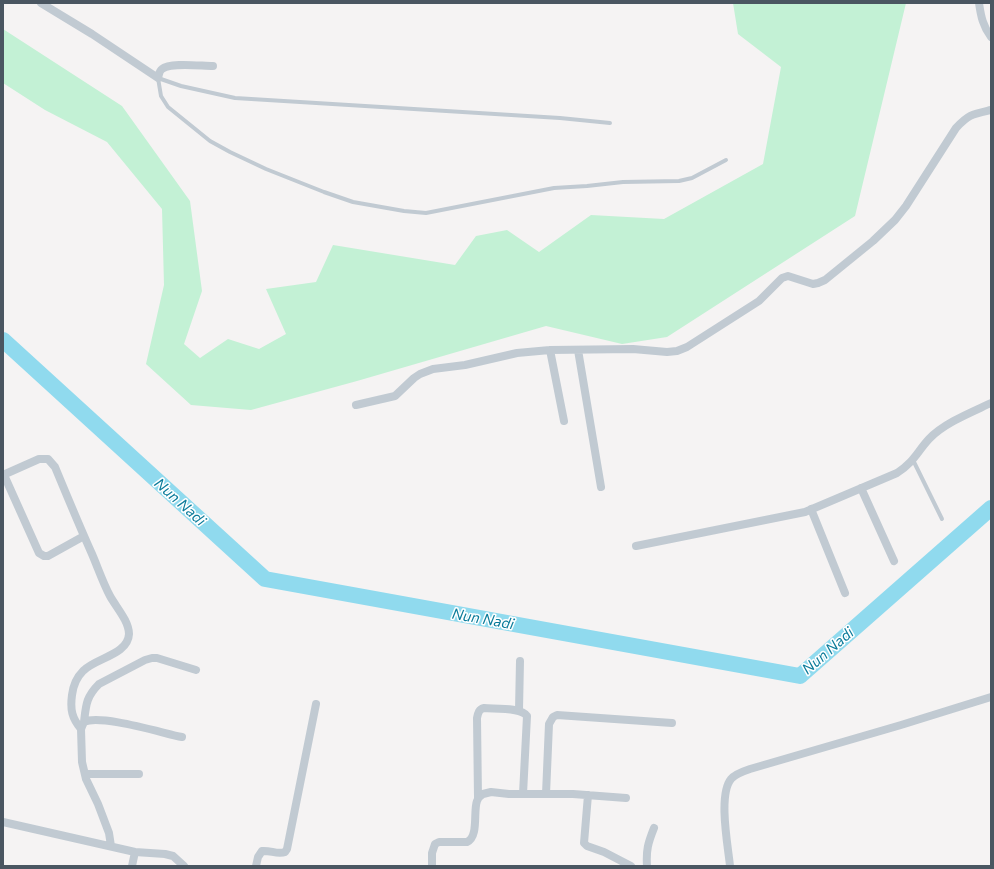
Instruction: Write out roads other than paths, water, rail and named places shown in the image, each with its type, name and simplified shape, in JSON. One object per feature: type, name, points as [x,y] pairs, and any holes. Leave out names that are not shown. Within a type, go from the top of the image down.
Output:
[{"type":"street","points":[[41,3],[92,34],[158,78],[160,72],[167,66],[213,66]]},
{"type":"street","points":[[979,3],[981,20],[991,37]]},
{"type":"street","points":[[356,405],[395,396],[414,378],[433,369],[465,365],[517,353],[550,350],[634,349],[667,352],[677,351],[693,343],[759,301],[782,278],[788,276],[813,284],[825,280],[873,241],[895,220],[906,206],[956,128],[970,115],[991,110]]},
{"type":"street","points":[[550,350],[564,421]]},
{"type":"street","points":[[578,350],[601,487]]},
{"type":"street","points":[[636,546],[805,512],[897,473],[913,460],[929,439],[939,430],[991,403]]},
{"type":"street","points":[[82,726],[74,720],[71,713],[71,699],[76,682],[83,671],[91,665],[118,652],[126,642],[129,634],[126,623],[109,595],[55,467],[48,459],[39,459],[3,475],[39,553],[44,556],[48,556],[84,536]]},
{"type":"street","points":[[861,488],[894,561]]},
{"type":"street","points":[[811,509],[845,593]]},
{"type":"street","points":[[111,846],[98,804],[90,791],[82,762],[82,726],[89,696],[99,684],[145,660],[157,658],[196,670]]},
{"type":"street","points":[[519,710],[520,661]]},
{"type":"street","points":[[730,866],[724,804],[725,792],[731,778],[750,769],[991,697]]},
{"type":"street","points":[[256,866],[258,857],[262,851],[267,850],[282,854],[287,849],[316,704]]},
{"type":"street","points":[[432,866],[432,853],[435,844],[438,842],[467,842],[473,837],[476,802],[478,798],[478,713],[481,709],[519,710],[527,716],[523,794]]},
{"type":"street","points":[[546,794],[549,724],[556,715],[672,723]]},
{"type":"street","points":[[82,726],[92,720],[115,722],[182,738]]},
{"type":"street","points":[[85,774],[139,774]]},
{"type":"street","points":[[478,798],[483,794],[491,792],[588,795],[626,798]]},
{"type":"street","points":[[588,795],[584,843],[587,846],[604,852],[631,866]]},
{"type":"street","points":[[3,822],[135,852],[165,854],[173,856],[184,866]]},
{"type":"street","points":[[647,866],[647,844],[654,828]]},
{"type":"street","points":[[132,866],[135,852]]},
{"type":"lane","points":[[610,123],[560,118],[235,98],[181,86],[158,78],[161,96],[168,107],[210,140],[230,152],[266,169],[353,202],[404,211],[426,213],[554,188],[623,182],[680,181],[692,178],[726,160]]},
{"type":"lane","points":[[913,460],[942,519]]},
{"type":"waterway","name":"Nun Nadi","points":[[3,340],[265,579],[800,676],[991,508]]}]
